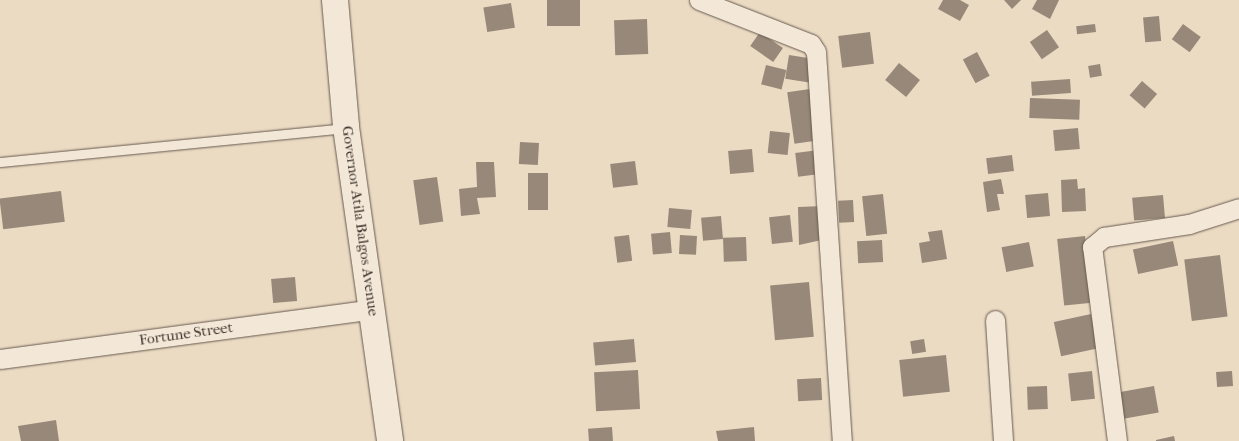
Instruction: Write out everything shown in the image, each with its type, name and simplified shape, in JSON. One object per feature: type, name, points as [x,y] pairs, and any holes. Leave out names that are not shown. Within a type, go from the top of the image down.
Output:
[{"type":"main road","name":"Governor Atila Balgos Avenue","points":[[335,0],[346,127],[390,441]]},
{"type":"street","points":[[699,0],[811,44],[816,52],[842,441]]},
{"type":"street","points":[[1117,441],[1092,247],[1104,237],[1188,224],[1239,208]]},
{"type":"street","name":"Fortune Street","points":[[0,359],[373,309]]},
{"type":"street","points":[[995,320],[1003,441]]},
{"type":"lane","points":[[0,162],[346,127]]},
{"type":"building","points":[[547,0],[580,0],[580,26],[547,26]]},
{"type":"building","points":[[943,0],[960,0],[969,5],[960,21],[938,9]]},
{"type":"building","points":[[1004,0],[1021,0],[1012,9]]},
{"type":"building","points":[[1037,0],[1059,0],[1050,19],[1032,9]]},
{"type":"building","points":[[511,3],[515,28],[487,32],[483,7]]},
{"type":"building","points":[[1159,16],[1161,41],[1145,42],[1143,17]]},
{"type":"building","points":[[647,19],[648,54],[615,55],[614,20]]},
{"type":"building","points":[[1095,24],[1096,32],[1077,34],[1076,26]]},
{"type":"building","points":[[1183,24],[1201,37],[1190,52],[1172,39]]},
{"type":"building","points":[[1047,30],[1059,47],[1042,59],[1030,42]]},
{"type":"building","points":[[760,32],[783,48],[773,62],[750,46]]},
{"type":"building","points":[[870,32],[874,64],[842,68],[838,36]]},
{"type":"building","points":[[977,52],[990,76],[976,83],[963,60]]},
{"type":"building","points":[[789,55],[813,59],[809,82],[785,79]]},
{"type":"building","points":[[899,63],[920,80],[906,97],[885,80]]},
{"type":"building","points":[[1100,64],[1102,76],[1090,78],[1088,66]]},
{"type":"building","points":[[766,65],[786,70],[782,89],[761,84]]},
{"type":"building","points":[[1070,79],[1071,93],[1032,96],[1031,82]]},
{"type":"building","points":[[1142,81],[1157,94],[1145,108],[1130,95]]},
{"type":"building","points":[[810,89],[817,140],[794,144],[787,92]]},
{"type":"building","points":[[1030,98],[1080,100],[1079,120],[1029,118]]},
{"type":"building","points":[[1078,128],[1080,149],[1055,151],[1053,130]]},
{"type":"building","points":[[770,131],[790,133],[788,155],[768,153]]},
{"type":"building","points":[[520,142],[539,143],[538,165],[519,164]]},
{"type":"building","points":[[752,149],[754,172],[730,174],[728,151]]},
{"type":"building","points":[[819,150],[822,174],[798,177],[795,153]]},
{"type":"building","points":[[1012,155],[1014,171],[988,174],[986,158]]},
{"type":"building","points":[[635,161],[638,185],[613,188],[610,164]]},
{"type":"building","points":[[476,162],[494,162],[496,197],[477,198],[480,214],[461,216],[459,189],[477,187]]},
{"type":"building","points":[[528,173],[548,173],[548,210],[528,210]]},
{"type":"building","points":[[437,177],[443,222],[419,225],[413,180]]},
{"type":"building","points":[[1001,179],[1004,194],[997,194],[1000,210],[987,212],[983,182]]},
{"type":"building","points":[[1077,179],[1078,189],[1085,188],[1086,211],[1062,212],[1061,180]]},
{"type":"building","points":[[61,191],[65,222],[3,229],[0,198]]},
{"type":"building","points":[[1048,193],[1050,216],[1027,218],[1025,195]]},
{"type":"building","points":[[883,194],[887,234],[866,236],[862,196]]},
{"type":"building","points":[[1163,195],[1165,218],[1134,221],[1132,198]]},
{"type":"building","points":[[853,200],[854,222],[839,223],[838,201]]},
{"type":"building","points":[[824,206],[826,239],[799,245],[798,207]]},
{"type":"building","points":[[669,208],[692,210],[690,229],[667,227]]},
{"type":"building","points":[[790,215],[793,242],[772,244],[769,217]]},
{"type":"building","points":[[721,216],[723,239],[703,241],[701,218]]},
{"type":"building","points":[[942,230],[947,259],[922,263],[919,243],[930,241],[928,232]]},
{"type":"building","points":[[670,232],[672,253],[653,255],[651,234]]},
{"type":"building","points":[[629,235],[632,261],[617,263],[614,237]]},
{"type":"building","points":[[680,235],[697,236],[696,255],[679,254]]},
{"type":"building","points":[[1085,236],[1092,303],[1064,306],[1057,239]]},
{"type":"building","points":[[746,237],[747,261],[724,262],[723,238]]},
{"type":"building","points":[[882,240],[883,262],[858,263],[857,241]]},
{"type":"building","points":[[1173,241],[1178,265],[1138,274],[1133,250]]},
{"type":"building","points":[[1029,242],[1034,267],[1006,272],[1002,247]]},
{"type":"building","points":[[1220,255],[1228,317],[1192,321],[1184,259]]},
{"type":"building","points":[[295,277],[297,301],[273,303],[271,279]]},
{"type":"building","points":[[809,282],[814,337],[775,340],[770,285]]},
{"type":"building","points":[[1091,314],[1098,348],[1061,356],[1054,322]]},
{"type":"building","points":[[634,339],[636,362],[595,365],[593,343]]},
{"type":"building","points":[[924,339],[926,352],[912,354],[910,341]]},
{"type":"building","points":[[946,355],[950,392],[903,397],[899,360]]},
{"type":"building","points":[[638,370],[640,409],[596,411],[594,372]]},
{"type":"building","points":[[1092,371],[1095,399],[1071,401],[1068,374]]},
{"type":"building","points":[[1232,371],[1233,386],[1217,387],[1216,372]]},
{"type":"building","points":[[821,378],[822,400],[798,401],[797,379]]},
{"type":"building","points":[[1047,386],[1048,409],[1028,410],[1027,387]]},
{"type":"building","points":[[1154,386],[1159,413],[1119,420],[1115,393]]},
{"type":"building","points":[[56,420],[59,441],[21,441],[18,426]]},
{"type":"building","points":[[612,427],[613,441],[589,441],[588,429]]},
{"type":"building","points":[[754,427],[755,441],[718,441],[716,431]]},
{"type":"building","points":[[1174,436],[1175,441],[1156,441],[1156,440]]}]
